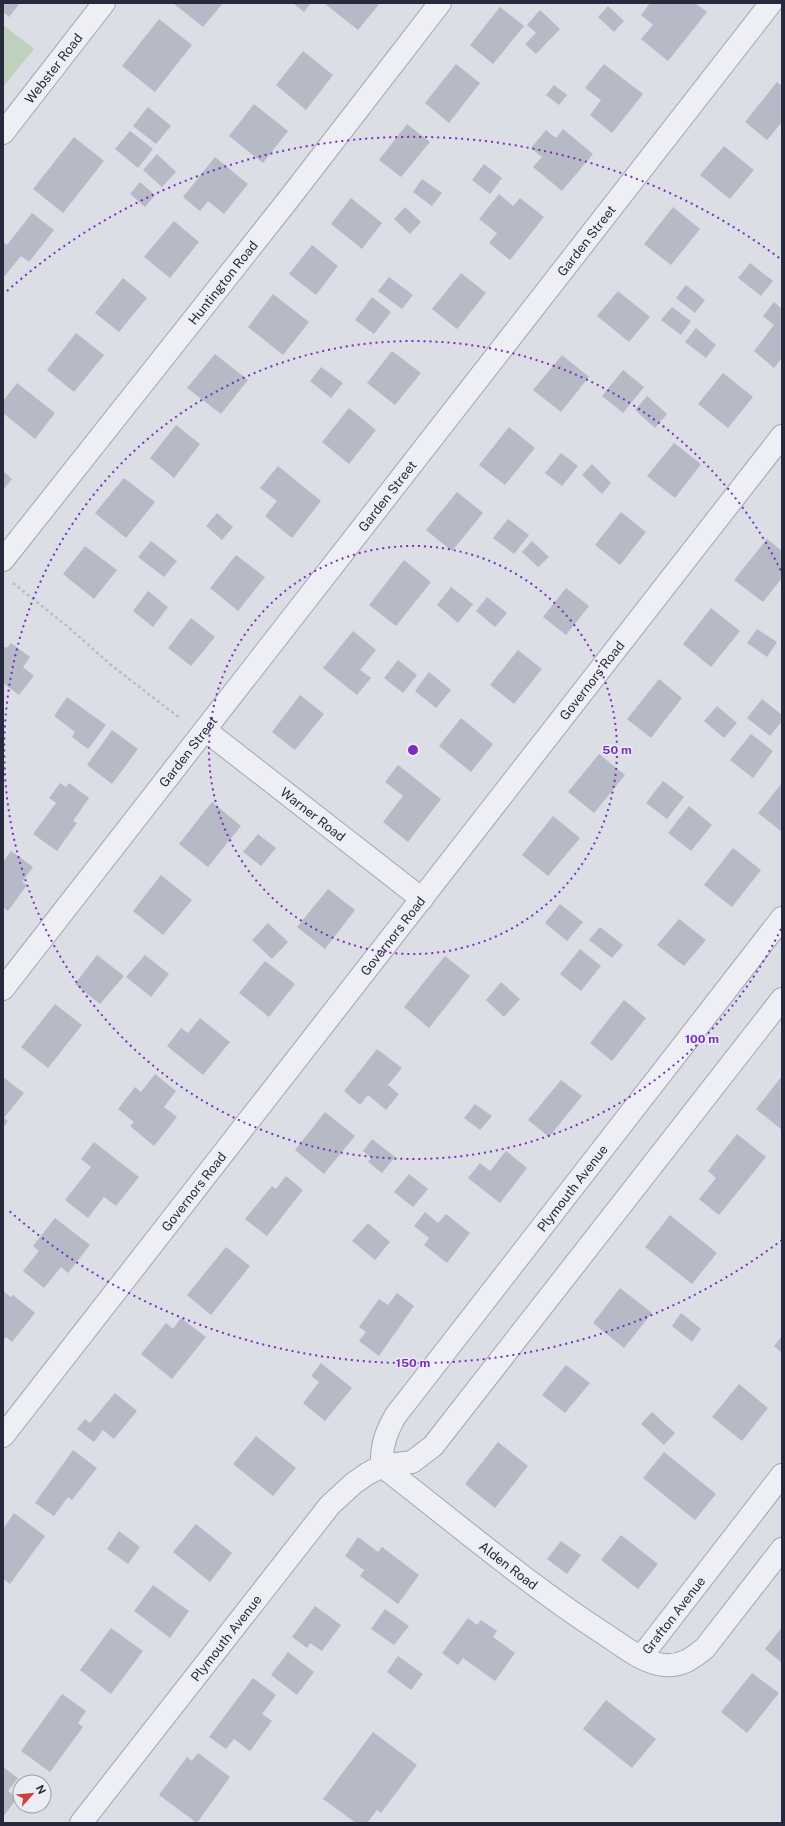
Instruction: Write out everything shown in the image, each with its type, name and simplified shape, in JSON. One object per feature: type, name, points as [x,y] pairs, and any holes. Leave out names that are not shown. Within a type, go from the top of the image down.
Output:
[{"type":"street","name":"Webster Road","points":[[3,133],[104,3]]},
{"type":"street","name":"Huntington Road","points":[[6,570],[440,3]]},
{"type":"street","name":"Garden Street","points":[[3,989],[771,3]]},
{"type":"street","name":"Governors Road","points":[[3,1436],[782,436]]},
{"type":"street","name":"Warner Road","points":[[203,732],[422,899]]},
{"type":"street","name":"Plymouth Avenue","points":[[382,1466],[384,1440],[396,1415],[782,918]]},
{"type":"street","name":"Plymouth Avenue","points":[[81,1823],[330,1506],[354,1483],[382,1466],[412,1462],[433,1446],[782,999]]},
{"type":"street","name":"Alden Road","points":[[382,1466],[554,1599],[641,1657]]},
{"type":"street","name":"Grafton Avenue","points":[[782,1475],[641,1657],[652,1662],[672,1666],[683,1663],[695,1657],[705,1648],[782,1549]]},
{"type":"path","points":[[6,570],[111,665],[203,732]]},
{"type":"green space","points":[[3,25],[34,49],[3,87]]},
{"type":"building","points":[[3,3],[20,3],[9,17],[3,12]]},
{"type":"building","points":[[173,3],[223,3],[203,27]]},
{"type":"building","points":[[293,3],[311,3],[304,12]]},
{"type":"building","points":[[324,3],[380,3],[358,30]]},
{"type":"building","points":[[650,3],[695,3],[707,12],[668,61],[641,39],[653,25],[641,15]]},
{"type":"building","points":[[608,6],[624,21],[614,32],[598,17]]},
{"type":"building","points":[[500,7],[524,26],[493,64],[470,45]]},
{"type":"building","points":[[540,10],[560,29],[536,54],[525,44],[536,33],[527,25]]},
{"type":"building","points":[[159,19],[192,45],[155,92],[122,66]]},
{"type":"building","points":[[303,51],[333,75],[306,110],[276,85]]},
{"type":"building","points":[[456,64],[480,83],[449,123],[425,103]]},
{"type":"building","points":[[604,64],[643,94],[612,133],[590,115],[601,100],[585,88]]},
{"type":"building","points":[[777,82],[782,86],[782,122],[767,140],[745,122]]},
{"type":"building","points":[[554,85],[567,95],[559,105],[546,95]]},
{"type":"building","points":[[254,104],[288,131],[263,163],[229,136]]},
{"type":"building","points":[[148,107],[171,126],[156,144],[133,126]]},
{"type":"building","points":[[407,124],[430,142],[401,177],[379,160]]},
{"type":"building","points":[[563,129],[593,154],[562,191],[533,167],[542,157],[531,148],[546,130],[556,138]]},
{"type":"building","points":[[130,131],[153,149],[138,168],[115,149]]},
{"type":"building","points":[[74,137],[104,161],[63,213],[33,189]]},
{"type":"building","points":[[724,146],[754,170],[730,199],[700,175]]},
{"type":"building","points":[[157,154],[176,172],[162,187],[143,170]]},
{"type":"building","points":[[215,157],[248,184],[224,214],[208,201],[200,211],[183,197]]},
{"type":"building","points":[[484,164],[502,178],[490,194],[472,180]]},
{"type":"building","points":[[422,179],[442,193],[432,206],[413,192]]},
{"type":"building","points":[[140,182],[155,195],[145,207],[130,194]]},
{"type":"building","points":[[499,194],[513,206],[520,198],[544,217],[510,260],[489,243],[497,233],[479,219]]},
{"type":"building","points":[[351,198],[382,223],[362,249],[331,224]]},
{"type":"building","points":[[405,207],[421,222],[410,234],[394,219]]},
{"type":"building","points":[[673,207],[700,229],[671,265],[644,244]]},
{"type":"building","points":[[32,213],[54,230],[29,262],[21,256],[3,278],[3,242],[7,245]]},
{"type":"building","points":[[174,221],[199,242],[170,278],[144,257]]},
{"type":"building","points":[[312,245],[338,266],[316,295],[289,274]]},
{"type":"building","points":[[750,263],[773,281],[761,296],[738,278]]},
{"type":"building","points":[[461,273],[486,293],[457,329],[432,309]]},
{"type":"building","points":[[389,277],[413,295],[402,309],[378,291]]},
{"type":"building","points":[[123,278],[147,298],[119,332],[95,313]]},
{"type":"building","points":[[686,285],[705,300],[695,313],[676,298]]},
{"type":"building","points":[[618,291],[650,317],[629,342],[597,316]]},
{"type":"building","points":[[273,294],[309,322],[283,355],[248,327]]},
{"type":"building","points":[[372,297],[391,312],[374,334],[355,320]]},
{"type":"building","points":[[774,302],[782,309],[782,358],[774,368],[754,351],[774,325],[763,316]]},
{"type":"building","points":[[672,307],[691,321],[681,335],[661,320]]},
{"type":"building","points":[[696,328],[716,345],[706,358],[685,342]]},
{"type":"building","points":[[76,333],[104,355],[74,392],[47,370]]},
{"type":"building","points":[[392,351],[421,373],[395,405],[367,383]]},
{"type":"building","points":[[215,354],[248,380],[221,414],[187,388]]},
{"type":"building","points":[[562,355],[589,377],[561,412],[533,390]]},
{"type":"building","points":[[321,367],[343,383],[331,398],[310,381]]},
{"type":"building","points":[[623,370],[644,387],[623,413],[602,396]]},
{"type":"building","points":[[723,373],[753,397],[728,428],[698,404]]},
{"type":"building","points":[[17,383],[55,413],[35,439],[3,413],[3,401]]},
{"type":"building","points":[[647,396],[667,414],[655,428],[635,410]]},
{"type":"building","points":[[349,408],[376,430],[349,464],[322,442]]},
{"type":"building","points":[[176,425],[200,444],[174,478],[150,458]]},
{"type":"building","points":[[509,427],[535,448],[505,485],[479,465]]},
{"type":"building","points":[[674,443],[701,464],[675,498],[647,476]]},
{"type":"building","points":[[561,453],[578,466],[562,486],[545,473]]},
{"type":"building","points":[[592,464],[611,483],[602,494],[582,475]]},
{"type":"building","points":[[278,466],[321,501],[292,538],[265,516],[277,501],[260,488]]},
{"type":"building","points":[[3,471],[12,479],[3,490]]},
{"type":"building","points":[[124,478],[155,502],[126,538],[95,513]]},
{"type":"building","points":[[457,492],[483,513],[452,551],[426,530]]},
{"type":"building","points":[[621,512],[646,532],[620,565],[595,545]]},
{"type":"building","points":[[217,513],[233,527],[222,540],[206,526]]},
{"type":"building","points":[[508,519],[529,535],[514,554],[493,538]]},
{"type":"building","points":[[767,539],[782,551],[782,578],[763,602],[734,580]]},
{"type":"building","points":[[151,541],[177,561],[164,577],[138,557]]},
{"type":"building","points":[[532,541],[549,557],[538,567],[522,552]]},
{"type":"building","points":[[85,546],[117,570],[94,599],[63,574]]},
{"type":"building","points":[[236,555],[265,577],[238,611],[210,588]]},
{"type":"building","points":[[404,560],[431,582],[396,626],[369,605]]},
{"type":"building","points":[[451,587],[473,604],[458,623],[437,605]]},
{"type":"building","points":[[566,588],[589,606],[566,635],[543,617]]},
{"type":"building","points":[[148,591],[168,607],[153,627],[133,611]]},
{"type":"building","points":[[487,597],[507,613],[495,627],[476,611]]},
{"type":"building","points":[[711,608],[740,631],[711,667],[683,644]]},
{"type":"building","points":[[191,618],[215,637],[191,666],[168,648]]},
{"type":"building","points":[[757,629],[777,642],[767,657],[747,643]]},
{"type":"building","points":[[353,631],[376,650],[360,670],[371,678],[357,695],[323,668]]},
{"type":"building","points":[[11,643],[30,657],[23,667],[34,676],[19,695],[3,683],[3,646],[7,648]]},
{"type":"building","points":[[518,650],[542,669],[514,704],[490,685]]},
{"type":"building","points":[[398,660],[417,675],[403,693],[384,678]]},
{"type":"building","points":[[429,672],[451,690],[436,708],[415,691]]},
{"type":"building","points":[[659,679],[682,698],[651,738],[627,719]]},
{"type":"building","points":[[300,695],[324,714],[295,750],[272,732]]},
{"type":"building","points":[[67,697],[106,725],[88,749],[72,737],[75,732],[54,716]]},
{"type":"building","points":[[762,699],[782,715],[782,721],[770,736],[747,718]]},
{"type":"building","points":[[717,706],[737,723],[724,738],[704,721]]},
{"type":"building","points":[[461,718],[493,744],[471,772],[439,746]]},
{"type":"building","points":[[112,730],[138,749],[112,784],[87,765]]},
{"type":"building","points":[[751,734],[773,751],[753,778],[730,760]]},
{"type":"building","points":[[599,754],[625,775],[594,813],[568,792]]},
{"type":"building","points":[[398,765],[441,799],[408,842],[383,822],[403,796],[385,782]]},
{"type":"building","points":[[663,781],[684,797],[667,819],[646,803]]},
{"type":"building","points":[[60,783],[66,787],[69,783],[89,798],[73,821],[77,823],[57,851],[33,834],[56,803],[49,798]]},
{"type":"building","points":[[782,783],[782,832],[758,813]]},
{"type":"building","points":[[212,802],[241,826],[208,867],[179,844]]},
{"type":"building","points":[[689,806],[712,825],[691,851],[668,833]]},
{"type":"building","points":[[553,816],[580,838],[548,876],[522,855]]},
{"type":"building","points":[[258,834],[276,848],[261,866],[243,852]]},
{"type":"building","points":[[733,848],[761,870],[732,907],[704,885]]},
{"type":"building","points":[[11,851],[33,867],[22,882],[27,885],[8,911],[3,907],[3,862]]},
{"type":"building","points":[[161,875],[192,900],[163,935],[133,911]]},
{"type":"building","points":[[328,889],[355,910],[325,949],[297,927]]},
{"type":"building","points":[[560,904],[583,922],[567,941],[545,923]]},
{"type":"building","points":[[679,919],[706,940],[684,966],[657,945]]},
{"type":"building","points":[[268,923],[288,942],[272,959],[252,940]]},
{"type":"building","points":[[600,927],[623,945],[612,958],[589,940]]},
{"type":"building","points":[[580,949],[601,966],[581,991],[560,974]]},
{"type":"building","points":[[97,955],[124,976],[100,1004],[75,984]]},
{"type":"building","points":[[145,955],[169,974],[151,997],[126,977]]},
{"type":"building","points":[[445,956],[470,976],[429,1028],[404,1007]]},
{"type":"building","points":[[265,961],[295,984],[269,1017],[239,993]]},
{"type":"building","points":[[501,982],[520,999],[504,1017],[486,1000]]},
{"type":"building","points":[[624,1000],[646,1018],[612,1061],[590,1043]]},
{"type":"building","points":[[55,1004],[82,1025],[48,1068],[21,1047]]},
{"type":"building","points":[[200,1018],[230,1042],[203,1075],[167,1046],[181,1028],[188,1033]]},
{"type":"building","points":[[377,1049],[402,1068],[388,1085],[399,1094],[386,1110],[368,1095],[360,1105],[344,1091]]},
{"type":"building","points":[[155,1074],[176,1091],[164,1107],[177,1117],[154,1146],[130,1126],[134,1122],[118,1109],[135,1087],[141,1092]]},
{"type":"building","points":[[782,1076],[782,1130],[756,1109]]},
{"type":"building","points":[[3,1077],[24,1093],[4,1118],[8,1121],[3,1128]]},
{"type":"building","points":[[561,1080],[582,1096],[549,1137],[528,1120]]},
{"type":"building","points":[[475,1104],[492,1116],[480,1130],[464,1118]]},
{"type":"building","points":[[325,1112],[355,1136],[324,1174],[295,1150]]},
{"type":"building","points":[[737,1134],[766,1157],[719,1215],[699,1199],[716,1178],[708,1171]]},
{"type":"building","points":[[372,1139],[395,1157],[382,1173],[368,1162],[371,1158],[363,1151]]},
{"type":"building","points":[[94,1142],[139,1177],[116,1206],[104,1197],[88,1218],[65,1200],[91,1167],[81,1159]]},
{"type":"building","points":[[506,1151],[527,1168],[500,1203],[468,1178],[480,1163],[490,1171]]},
{"type":"building","points":[[409,1174],[428,1189],[413,1207],[394,1192]]},
{"type":"building","points":[[286,1176],[303,1190],[267,1236],[245,1219],[272,1186],[276,1189]]},
{"type":"building","points":[[425,1212],[438,1223],[446,1214],[470,1233],[447,1263],[424,1245],[429,1238],[414,1226]]},
{"type":"building","points":[[670,1215],[717,1253],[692,1284],[645,1247]]},
{"type":"building","points":[[55,1218],[90,1245],[68,1273],[61,1267],[44,1288],[23,1271],[39,1251],[33,1246]]},
{"type":"building","points":[[368,1223],[390,1242],[375,1260],[352,1241]]},
{"type":"building","points":[[226,1247],[250,1266],[211,1315],[187,1295]]},
{"type":"building","points":[[620,1288],[652,1313],[624,1348],[593,1323]]},
{"type":"building","points":[[3,1291],[11,1297],[13,1295],[35,1313],[12,1342],[6,1337],[3,1341]]},
{"type":"building","points":[[397,1293],[414,1306],[379,1356],[359,1341],[366,1332],[359,1327],[379,1299],[388,1305]]},
{"type":"building","points":[[681,1313],[701,1329],[692,1342],[672,1326]]},
{"type":"building","points":[[181,1318],[206,1337],[172,1379],[141,1354],[166,1323],[173,1329]]},
{"type":"building","points":[[782,1336],[782,1353],[774,1346]]},
{"type":"building","points":[[321,1363],[352,1388],[325,1421],[303,1403],[319,1382],[311,1376]]},
{"type":"building","points":[[566,1365],[590,1383],[565,1413],[542,1395]]},
{"type":"building","points":[[739,1384],[768,1408],[742,1441],[712,1417]]},
{"type":"building","points":[[115,1393],[137,1411],[114,1439],[103,1430],[94,1442],[77,1429],[85,1419],[90,1423]]},
{"type":"building","points":[[652,1412],[675,1433],[664,1445],[641,1424]]},
{"type":"building","points":[[256,1436],[296,1468],[273,1496],[233,1464]]},
{"type":"building","points":[[498,1442],[528,1466],[495,1508],[465,1484]]},
{"type":"building","points":[[73,1450],[97,1468],[72,1500],[68,1497],[54,1516],[35,1503]]},
{"type":"building","points":[[664,1452],[716,1494],[695,1520],[643,1478]]},
{"type":"building","points":[[14,1513],[45,1536],[10,1584],[3,1579],[3,1529]]},
{"type":"building","points":[[196,1524],[232,1553],[210,1582],[173,1552]]},
{"type":"building","points":[[119,1531],[140,1547],[128,1564],[107,1549]]},
{"type":"building","points":[[621,1535],[658,1564],[638,1589],[601,1560]]},
{"type":"building","points":[[358,1537],[378,1552],[382,1547],[419,1575],[398,1604],[360,1576],[364,1570],[345,1556]]},
{"type":"building","points":[[561,1541],[581,1555],[567,1574],[547,1559]]},
{"type":"building","points":[[153,1585],[189,1611],[170,1638],[134,1611]]},
{"type":"building","points":[[315,1606],[341,1625],[322,1651],[310,1643],[307,1648],[292,1637]]},
{"type":"building","points":[[385,1609],[409,1626],[394,1645],[371,1629]]},
{"type":"building","points":[[468,1618],[477,1625],[481,1620],[497,1631],[493,1637],[515,1653],[495,1681],[463,1658],[458,1665],[442,1653]]},
{"type":"building","points":[[782,1627],[782,1663],[765,1649]]},
{"type":"building","points":[[111,1628],[143,1651],[111,1694],[80,1670]]},
{"type":"building","points":[[288,1652],[314,1672],[297,1695],[271,1675]]},
{"type":"building","points":[[398,1656],[423,1674],[411,1690],[387,1672]]},
{"type":"building","points":[[752,1673],[779,1693],[747,1733],[721,1712]]},
{"type":"building","points":[[253,1678],[276,1695],[262,1714],[272,1721],[250,1751],[234,1739],[226,1749],[209,1737]]},
{"type":"building","points":[[62,1694],[86,1711],[78,1723],[83,1727],[50,1772],[21,1751]]},
{"type":"building","points":[[606,1700],[656,1739],[632,1768],[583,1729]]},
{"type":"building","points":[[373,1732],[417,1765],[381,1813],[377,1810],[367,1823],[356,1823],[323,1799]]},
{"type":"building","points":[[198,1753],[230,1777],[197,1823],[159,1795],[187,1757],[192,1761]]},
{"type":"building","points":[[3,1767],[13,1774],[12,1786],[8,1791],[12,1794],[12,1805],[3,1817]]}]
